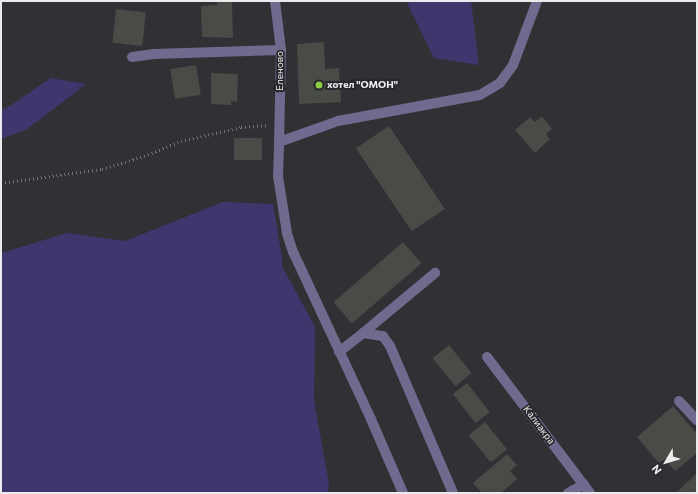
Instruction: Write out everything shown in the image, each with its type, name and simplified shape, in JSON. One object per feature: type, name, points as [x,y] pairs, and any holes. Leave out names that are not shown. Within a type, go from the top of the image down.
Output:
[{"type":"street","name":"Еленово","points":[[275,1],[281,50],[278,176],[287,233],[293,252],[371,419],[403,493]]},
{"type":"street","points":[[279,142],[338,122],[480,95],[500,83],[513,65],[537,1]]},
{"type":"street","points":[[132,57],[154,54],[281,50]]},
{"type":"street","points":[[339,352],[435,273]]},
{"type":"street","points":[[363,333],[383,336],[390,346],[453,493]]},
{"type":"street","name":"Калиакра","points":[[487,357],[590,493]]},
{"type":"street","points":[[679,401],[697,420]]},
{"type":"street","points":[[568,493],[584,484]]},
{"type":"path","points":[[1,183],[102,169],[144,156],[181,141],[241,127],[280,124]]},
{"type":"shaded area","points":[[406,1],[471,1],[479,65],[434,58]]},
{"type":"shaded area","points":[[51,78],[86,84],[26,130],[1,139],[1,105],[4,110]]},
{"type":"shaded area","points":[[223,202],[273,204],[282,257],[282,266],[315,327],[314,400],[329,484],[328,493],[1,493],[1,253],[67,233],[125,241]]},
{"type":"building","points":[[217,1],[232,1],[233,38],[202,37],[201,6],[217,5]]},
{"type":"building","points":[[116,9],[146,12],[142,46],[112,43]]},
{"type":"building","name":"хотел \"ОМОН\"","points":[[324,42],[325,69],[339,68],[341,102],[299,104],[297,44]]},
{"type":"building","points":[[196,65],[201,95],[175,99],[170,69]]},
{"type":"building","points":[[211,73],[238,74],[237,102],[231,101],[231,105],[211,104]]},
{"type":"building","points":[[542,116],[552,129],[546,134],[550,139],[535,153],[515,130],[530,117],[535,122]]},
{"type":"building","points":[[389,126],[445,209],[412,231],[356,148]]},
{"type":"building","points":[[234,138],[262,138],[262,160],[234,160]]},
{"type":"building","points":[[403,242],[421,263],[352,323],[334,302]]},
{"type":"building","points":[[449,345],[472,373],[455,386],[433,358]]},
{"type":"building","points":[[467,383],[490,412],[476,423],[453,394]]},
{"type":"building","points":[[673,406],[697,434],[697,453],[675,471],[665,459],[659,463],[637,437]]},
{"type":"building","points":[[485,422],[507,449],[491,462],[469,435]]},
{"type":"building","points":[[507,454],[517,465],[510,471],[517,479],[501,493],[482,493],[473,483]]},
{"type":"building","points":[[697,473],[697,493],[676,493]]},
{"type":"place","name":"хотел \"ОМОН\"","points":[[319,85]]}]
